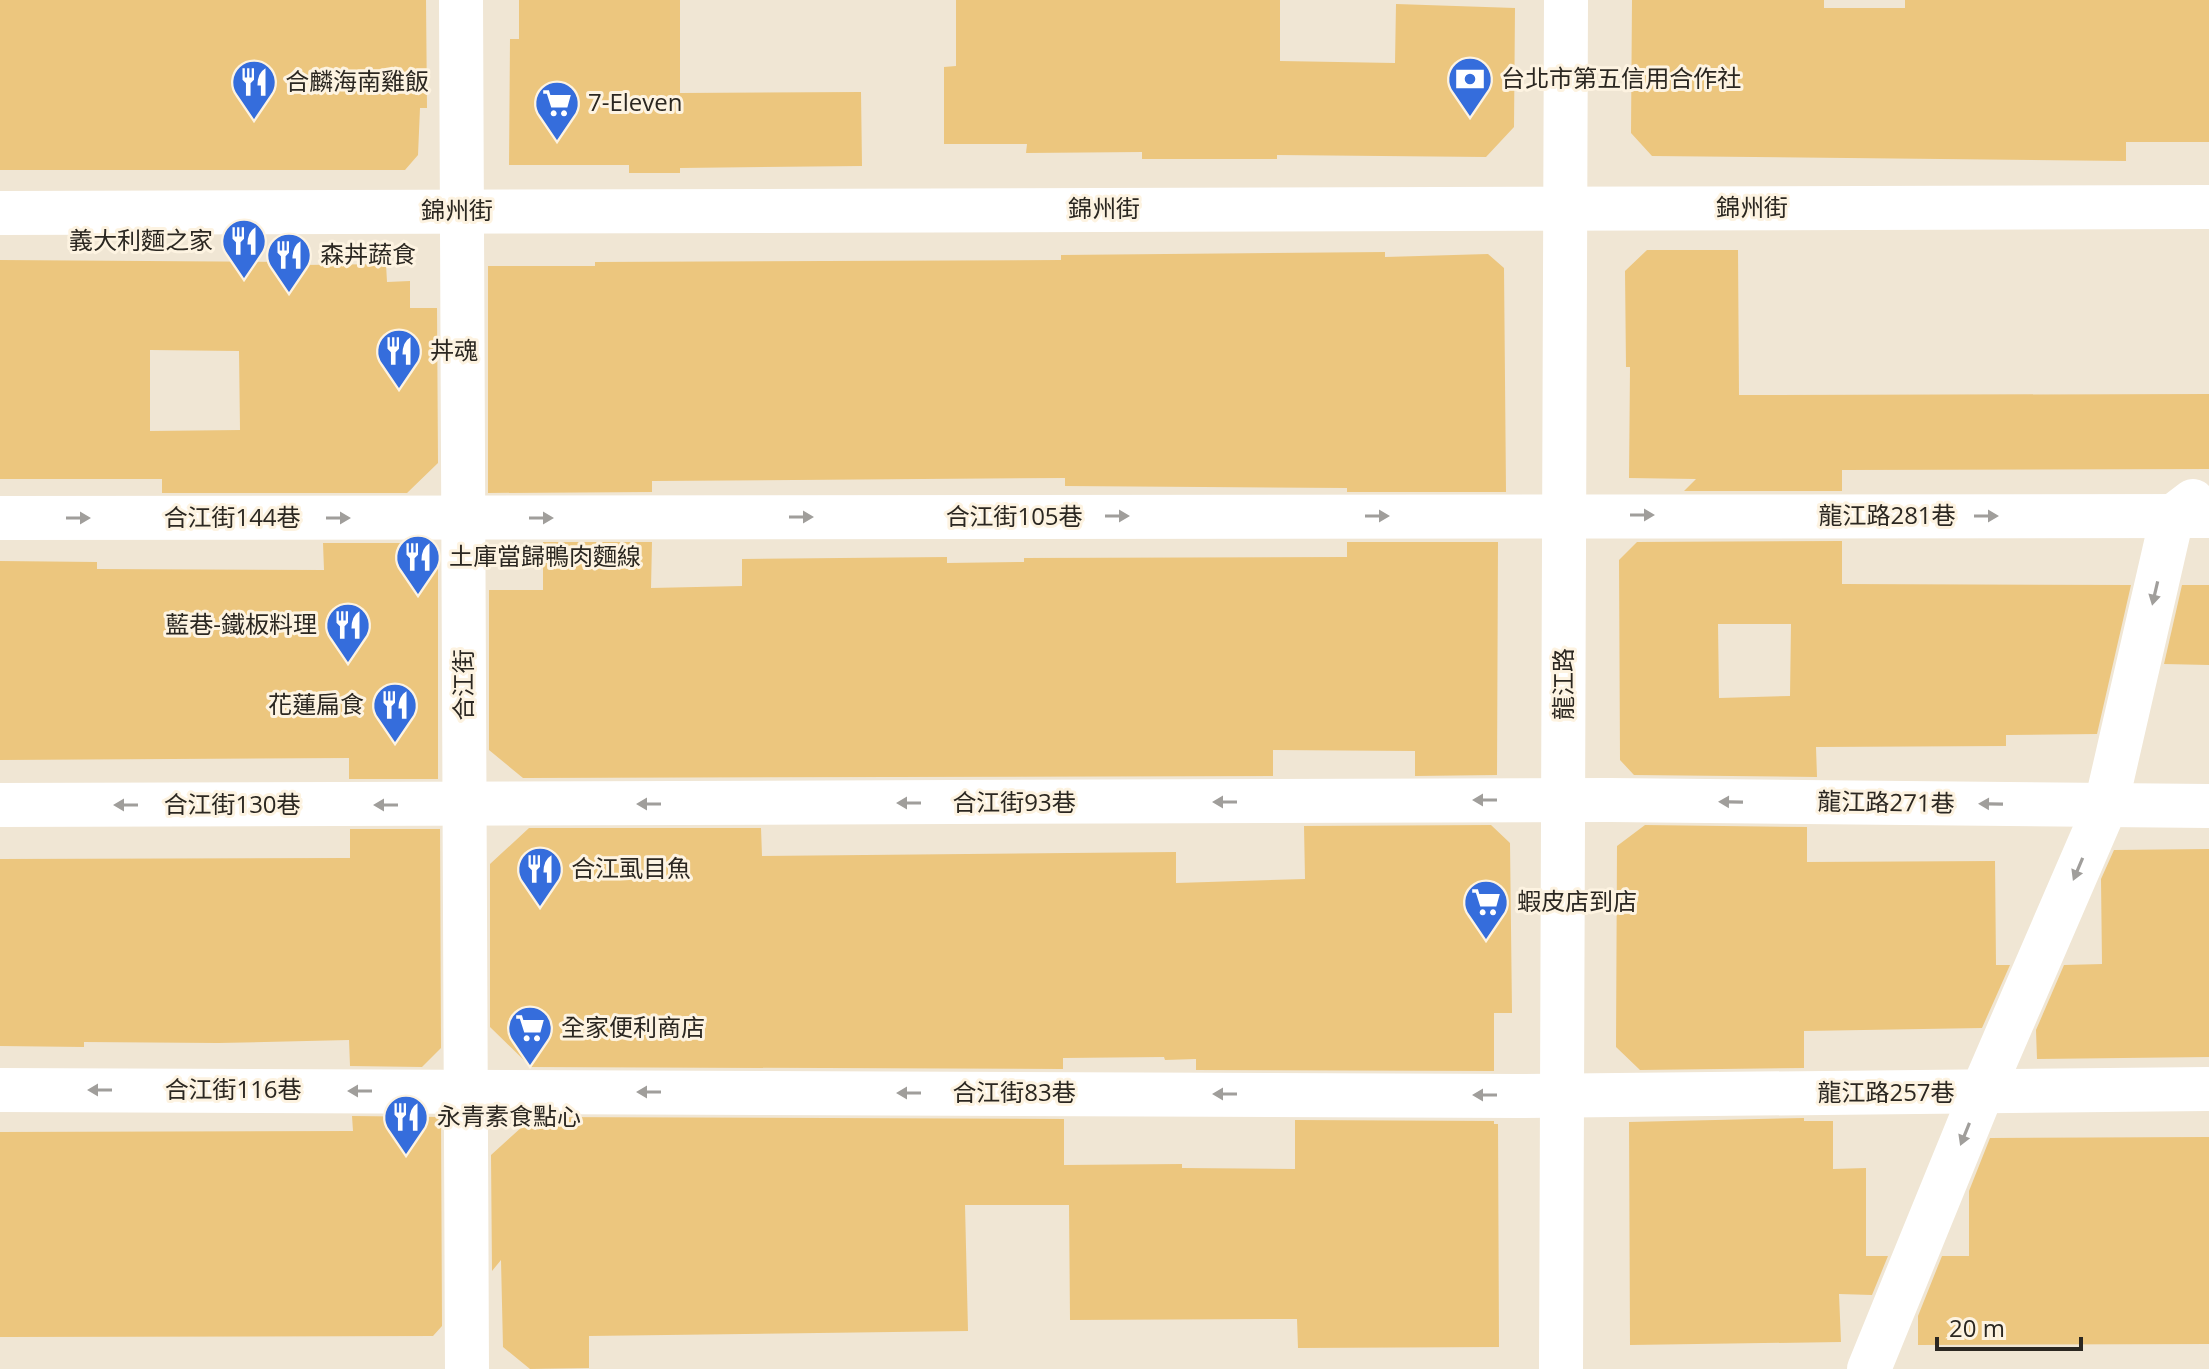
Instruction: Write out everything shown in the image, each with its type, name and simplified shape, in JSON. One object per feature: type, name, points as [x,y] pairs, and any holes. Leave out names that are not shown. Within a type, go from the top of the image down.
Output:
[{"type":"street","name":"合江街","points":[[461,0],[467,1369]]},
{"type":"street","name":"龍江路","points":[[1561,1369],[1566,0]]},
{"type":"street","name":"錦州街","points":[[0,213],[2209,207]]},
{"type":"street","points":[[1869,1369],[1982,1092],[2106,805],[2191,516],[2209,490]]},
{"type":"street","name":"龍江路281巷","points":[[1564,515],[2191,516]]},
{"type":"street","name":"合江街105巷","points":[[463,518],[1564,515]]},
{"type":"street","name":"合江街144巷","points":[[0,518],[463,518]]},
{"type":"street","name":"合江街93巷","points":[[464,805],[1563,800]]},
{"type":"street","name":"龍江路271巷","points":[[1563,800],[2209,806]]},
{"type":"street","name":"合江街130巷","points":[[0,805],[464,805]]},
{"type":"street","name":"龍江路257巷","points":[[1563,1095],[2209,1089]]},
{"type":"street","name":"合江街116巷","points":[[0,1090],[466,1091]]},
{"type":"street","name":"合江街83巷","points":[[466,1091],[1563,1095]]},
{"type":"building","points":[[0,0],[426,0],[427,108],[420,108],[418,155],[405,170],[0,170]]},
{"type":"building","points":[[519,0],[680,0],[680,93],[861,92],[862,166],[680,168],[680,173],[629,173],[629,165],[509,165],[510,39],[519,39]]},
{"type":"building","points":[[956,0],[1280,0],[1280,61],[1395,63],[1396,4],[1515,8],[1514,127],[1486,157],[1277,155],[1277,159],[1142,159],[1142,152],[1026,153],[1027,144],[944,144],[944,67],[956,66]]},
{"type":"building","points":[[1632,0],[1824,0],[1824,8],[1905,8],[1905,0],[2209,0],[2209,142],[2126,142],[2126,161],[1652,156],[1631,133]]},
{"type":"building","points":[[1647,250],[1738,250],[1739,395],[2209,394],[2209,469],[1842,470],[1842,491],[1684,491],[1696,479],[1629,478],[1630,367],[1626,367],[1625,271]]},
{"type":"building","points":[[1385,252],[1385,257],[1488,254],[1504,268],[1506,492],[1065,486],[1065,478],[652,481],[652,492],[488,493],[488,266],[595,266],[595,262],[1061,260],[1061,255]]},
{"type":"building","points":[[0,260],[386,264],[387,282],[410,281],[410,308],[437,308],[438,463],[407,493],[162,493],[162,479],[0,479]],"holes":[[[150,350],[239,351],[240,430],[150,431]]]},
{"type":"building","points":[[1842,541],[1842,584],[2131,585],[2097,734],[2006,735],[2006,746],[1816,747],[1817,777],[1634,775],[1620,760],[1619,560],[1637,542]],"holes":[[[1718,624],[1791,624],[1790,696],[1719,698]]]},
{"type":"building","points":[[543,542],[652,542],[651,588],[742,586],[742,559],[947,557],[947,563],[1024,562],[1024,558],[1347,557],[1347,542],[1498,542],[1497,775],[1415,776],[1415,751],[1273,750],[1273,776],[523,778],[489,750],[489,590],[543,590]]},
{"type":"building","points":[[323,543],[413,543],[438,565],[438,779],[349,779],[349,758],[0,760],[0,561],[97,562],[97,569],[324,570]]},
{"type":"building","points":[[2182,585],[2209,585],[2209,665],[2164,664]]},
{"type":"building","points":[[1491,825],[1510,843],[1512,1013],[1494,1013],[1494,1071],[1196,1070],[1196,1059],[1165,1060],[1164,1057],[1063,1058],[1063,1069],[531,1067],[490,1027],[490,864],[529,828],[761,828],[762,856],[1176,852],[1176,883],[1305,879],[1304,826]]},
{"type":"building","points":[[1645,825],[1807,827],[1807,862],[1995,861],[1996,965],[2010,965],[1982,1028],[1804,1031],[1804,1068],[1640,1070],[1616,1047],[1617,846]]},
{"type":"building","points":[[350,829],[440,829],[441,1048],[422,1067],[350,1066],[349,1040],[84,1042],[84,1047],[0,1046],[0,859],[350,858]]},
{"type":"building","points":[[2209,849],[2209,1057],[2037,1059],[2036,1030],[2064,965],[2102,964],[2101,879],[2114,850]]},
{"type":"building","points":[[352,1116],[441,1117],[442,1326],[433,1336],[0,1337],[0,1132],[353,1131]]},
{"type":"building","points":[[533,1117],[1064,1119],[1064,1165],[1182,1164],[1182,1168],[1295,1169],[1295,1120],[1494,1121],[1498,1124],[1499,1347],[1298,1348],[1297,1319],[1070,1320],[1069,1205],[965,1205],[968,1331],[589,1336],[589,1368],[530,1369],[503,1347],[501,1260],[492,1271],[491,1155]]},
{"type":"building","points":[[1804,1118],[1804,1121],[1833,1121],[1833,1169],[1866,1168],[1866,1256],[1888,1256],[1872,1295],[1839,1294],[1841,1342],[1630,1345],[1629,1122]]},
{"type":"building","points":[[2209,1137],[2209,1344],[1918,1345],[1918,1316],[1942,1256],[1969,1256],[1969,1191],[1990,1138]]},
{"type":"place","name":"台北市第五信用合作社","points":[[1470,118]]},
{"type":"place","name":"合麟海南雞飯","points":[[254,121]]},
{"type":"place","name":"7-Eleven","points":[[557,142]]},
{"type":"place","name":"義大利麵之家","points":[[244,280]]},
{"type":"place","name":"森丼蔬食","points":[[289,294]]},
{"type":"place","name":"丼魂","points":[[399,390]]},
{"type":"place","name":"土庫當歸鴨肉麵線","points":[[418,596]]},
{"type":"place","name":"藍巷-鐵板料理","points":[[348,664]]},
{"type":"place","name":"花蓮扁食","points":[[395,744]]},
{"type":"place","name":"合江虱目魚","points":[[540,908]]},
{"type":"place","name":"蝦皮店到店","points":[[1486,941]]},
{"type":"place","name":"全家便利商店","points":[[530,1067]]},
{"type":"place","name":"永青素食點心","points":[[406,1156]]}]
